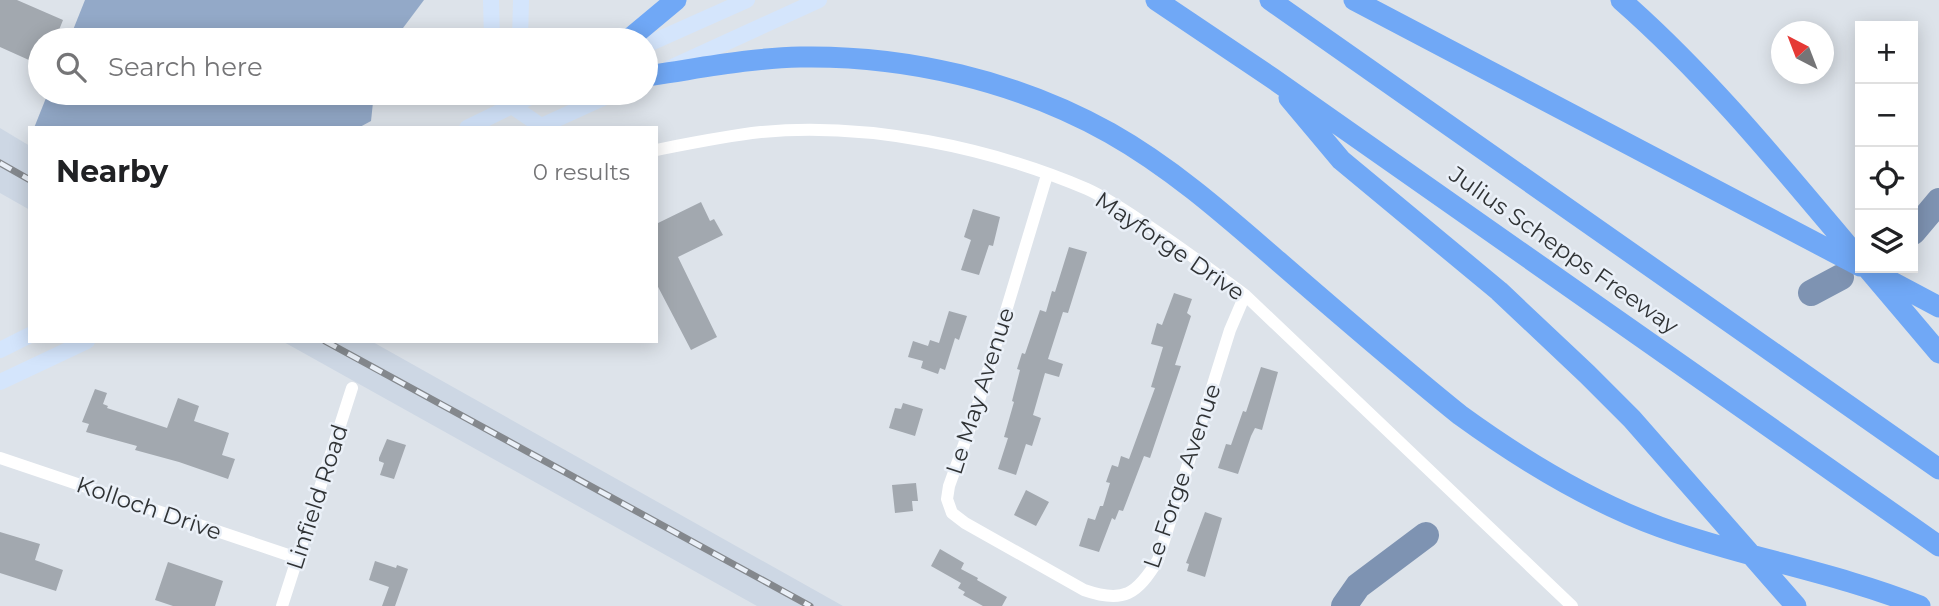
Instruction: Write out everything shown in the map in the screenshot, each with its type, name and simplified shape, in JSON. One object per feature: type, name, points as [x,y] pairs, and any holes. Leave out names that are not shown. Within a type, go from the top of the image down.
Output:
[{"type":"highway","points":[[642,28],[676,0]]},
{"type":"highway","name":"Julius Schepps Freeway","points":[[1156,0],[1272,78],[1939,546]]},
{"type":"highway","name":"Julius Schepps Freeway","points":[[1270,0],[1939,469]]},
{"type":"highway","points":[[1354,0],[1855,262]]},
{"type":"highway","points":[[1621,0],[1688,62],[1855,254]]},
{"type":"highway","points":[[658,76],[745,61],[799,57],[850,58],[905,64],[960,75],[1014,90],[1061,109],[1109,133],[1158,163],[1194,190],[1460,415],[1557,480],[1659,527],[1719,547],[1877,589],[1920,606]]},
{"type":"highway","points":[[1272,78],[1341,160],[1499,291],[1587,374],[1677,470],[1796,606]]},
{"type":"highway","points":[[1869,273],[1939,353]]},
{"type":"highway","points":[[1875,273],[1939,307]]},
{"type":"main road","points":[[520,28],[521,0]]},
{"type":"main road","points":[[658,40],[747,0]]},
{"type":"main road","points":[[658,73],[819,0]]},
{"type":"main road","points":[[488,1],[491,28]]},
{"type":"main road","points":[[470,126],[500,105]]},
{"type":"main road","points":[[516,105],[539,126]]},
{"type":"main road","points":[[539,105],[540,126]]},
{"type":"main road","points":[[542,126],[588,105]]},
{"type":"main road","points":[[0,350],[28,336]]},
{"type":"main road","points":[[0,382],[83,343]]},
{"type":"street","name":"Mayforge Drive","points":[[658,150],[710,138],[764,132],[883,134],[951,145],[1087,189],[1198,259],[1245,296],[1572,606]]},
{"type":"street","name":"Le May Avenue","points":[[1036,564],[965,523],[952,513],[947,499],[1047,175]]},
{"type":"street","name":"Le Forge Avenue","points":[[1036,564],[1084,590],[1101,596],[1120,597],[1135,592],[1146,580],[1158,560],[1230,330],[1245,296]]},
{"type":"street","name":"Linfield Road","points":[[282,606],[352,388]]},
{"type":"street","name":"Kolloch Drive","points":[[0,458],[297,558]]},
{"type":"shaded area","points":[[85,0],[424,0],[403,28],[74,28]]},
{"type":"shaded area","points":[[43,105],[373,105],[371,121],[362,126],[35,126]]},
{"type":"shaded area","points":[[0,128],[28,145],[28,209],[0,193]]},
{"type":"shaded area","points":[[286,343],[375,343],[843,606],[757,606]]},
{"type":"building","points":[[0,0],[17,0],[63,20],[60,28],[28,28],[28,60],[0,47]]},
{"type":"building","points":[[701,202],[710,221],[714,219],[723,235],[678,257],[717,337],[691,350],[658,287],[658,223]]},
{"type":"building","points":[[973,209],[1000,217],[993,246],[989,245],[979,275],[961,270],[971,240],[964,237]]},
{"type":"building","points":[[1069,247],[1087,252],[1068,313],[1063,312],[1048,359],[1063,364],[1059,377],[1045,373],[1033,415],[1041,418],[1032,446],[1026,444],[1016,475],[998,469],[1008,438],[1004,437],[1014,402],[1012,401],[1020,370],[1017,369],[1040,310],[1046,312],[1052,291],[1055,292]]},
{"type":"building","points":[[1174,293],[1192,299],[1187,313],[1191,316],[1175,365],[1181,366],[1150,458],[1144,456],[1123,511],[1119,510],[1115,520],[1112,518],[1099,552],[1079,546],[1088,518],[1095,520],[1100,506],[1103,506],[1110,483],[1106,482],[1112,465],[1118,467],[1121,456],[1129,459],[1155,388],[1151,387],[1163,347],[1151,344],[1157,323],[1162,325]]},
{"type":"building","points":[[949,311],[967,316],[959,340],[955,338],[945,370],[940,368],[938,374],[921,368],[923,361],[908,357],[913,341],[928,346],[930,340],[939,343]]},
{"type":"building","points":[[1261,367],[1278,372],[1262,430],[1255,428],[1238,474],[1218,468],[1226,444],[1231,445],[1243,411],[1246,412]]},
{"type":"building","points":[[95,389],[107,393],[103,404],[108,406],[107,408],[167,428],[178,398],[199,406],[194,421],[229,433],[222,455],[235,459],[228,479],[135,450],[137,446],[86,432],[89,424],[82,422]]},
{"type":"building","points":[[903,403],[923,409],[915,436],[889,428],[895,408],[901,409]]},
{"type":"building","points":[[387,439],[406,445],[394,479],[380,475],[384,463],[379,461],[379,458]]},
{"type":"building","points":[[916,483],[918,501],[912,501],[913,511],[895,513],[892,485]]},
{"type":"building","points":[[1026,490],[1049,502],[1036,526],[1014,515]]},
{"type":"building","points":[[1205,512],[1222,518],[1205,577],[1187,571],[1189,564],[1186,563]]},
{"type":"building","points":[[0,532],[40,544],[35,560],[63,570],[56,591],[0,573]]},
{"type":"building","points":[[940,549],[964,563],[961,569],[1007,597],[1002,606],[983,606],[963,595],[965,592],[958,588],[961,583],[931,566]]},
{"type":"building","points":[[375,561],[408,569],[395,606],[382,606],[389,587],[369,580]]},
{"type":"building","points":[[168,562],[223,581],[215,606],[173,606],[155,600]]},
{"type":"waterway","points":[[1918,226],[1939,201]]},
{"type":"waterway","points":[[1811,293],[1841,277]]},
{"type":"waterway","points":[[1344,606],[1358,586],[1426,535]]},
{"type":"railway","points":[[0,163],[28,179]]},
{"type":"railway","points":[[329,343],[810,606]]}]
